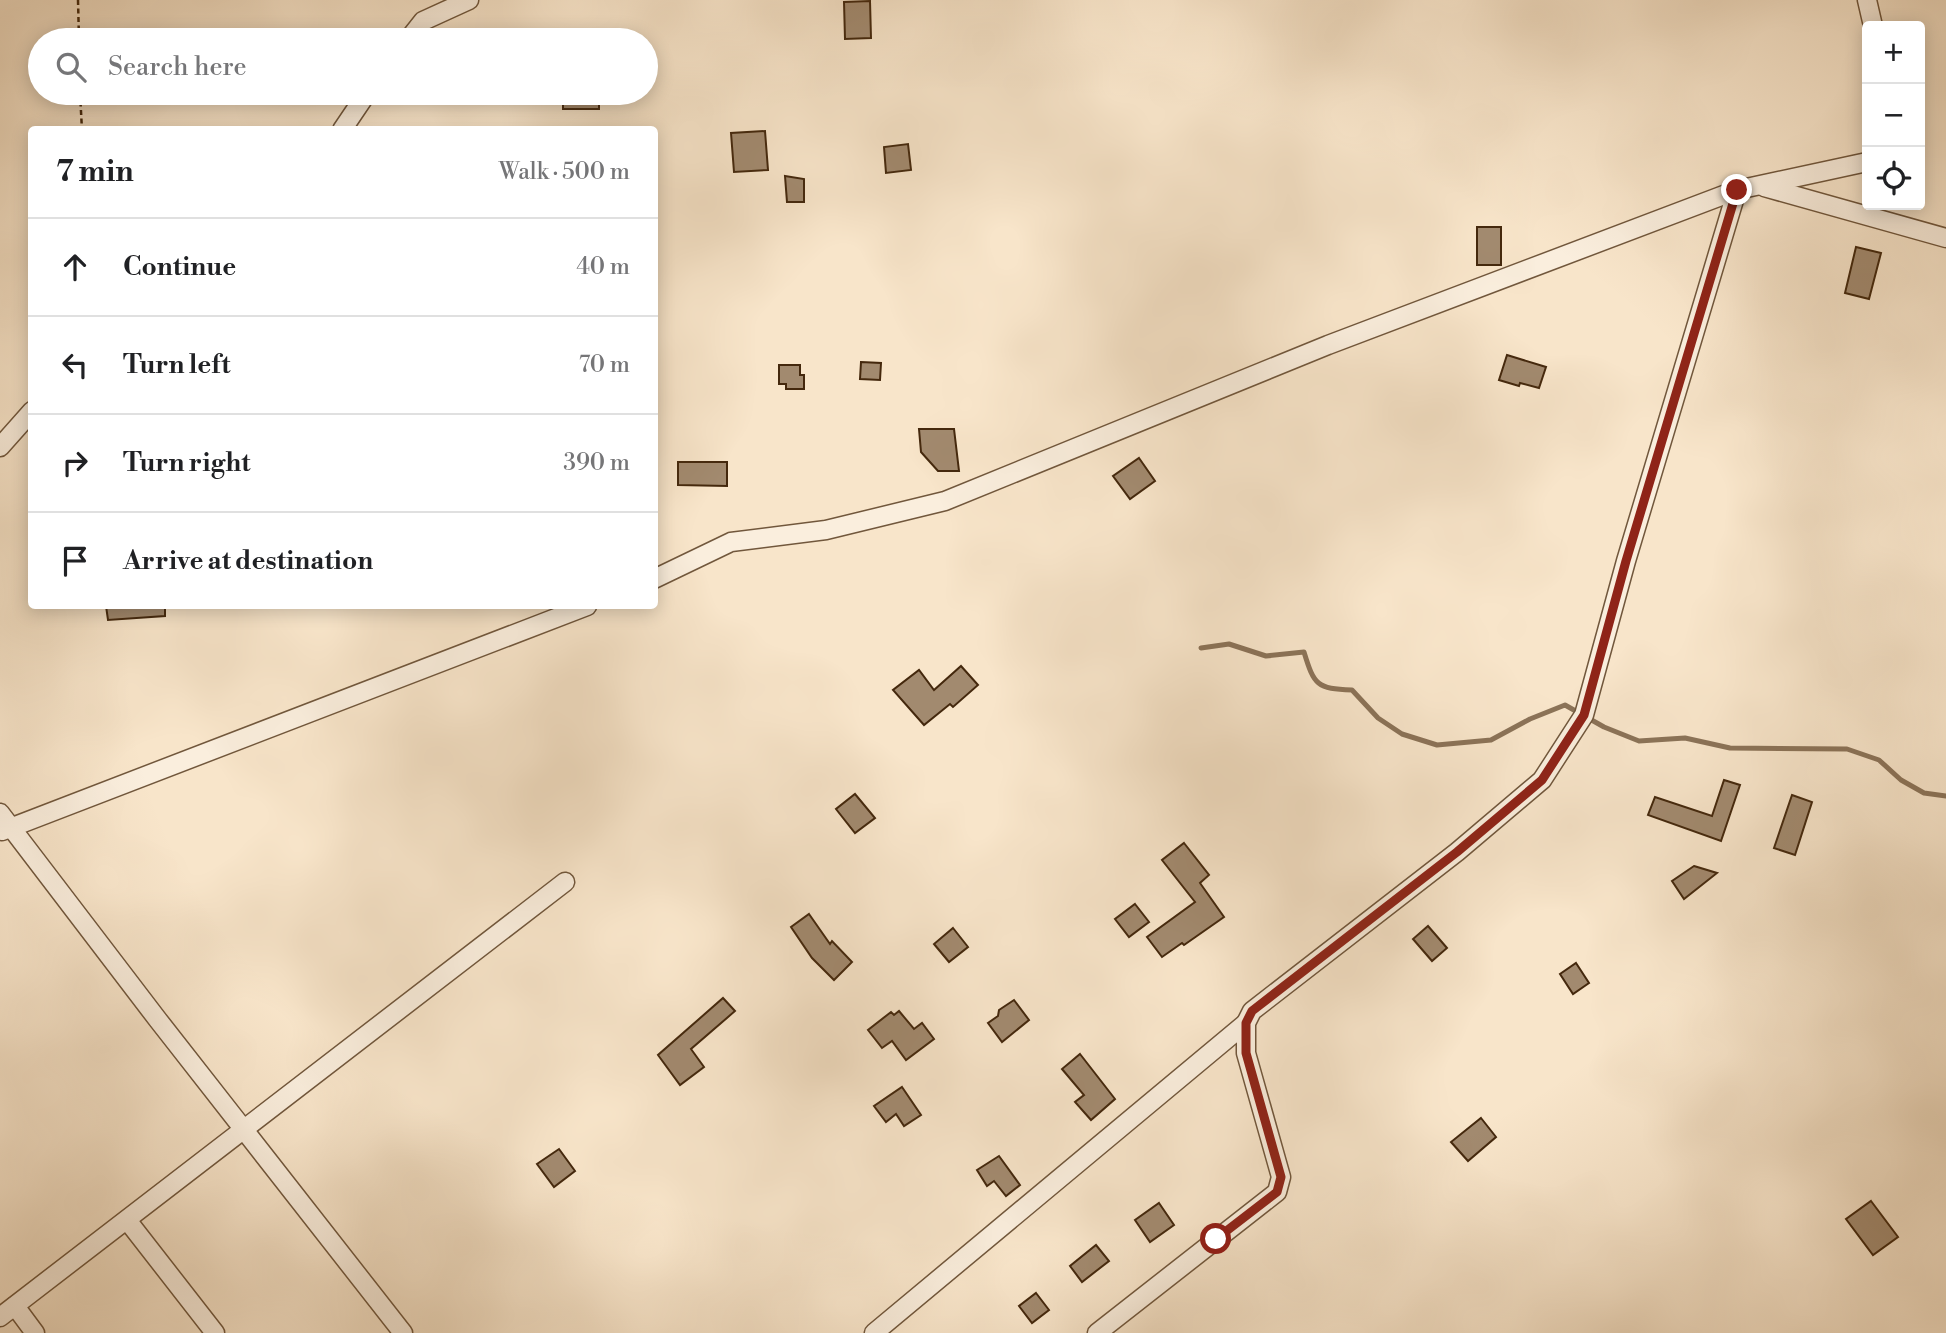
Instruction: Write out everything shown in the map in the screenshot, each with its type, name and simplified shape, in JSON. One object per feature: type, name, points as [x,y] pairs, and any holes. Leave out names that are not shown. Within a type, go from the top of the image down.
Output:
[{"type":"street","points":[[419,28],[424,22],[469,0]]},
{"type":"street","points":[[1867,0],[1872,21]]},
{"type":"street","points":[[345,126],[359,105]]},
{"type":"street","points":[[658,577],[731,542],[826,530],[945,501],[1328,345],[1737,190],[1862,163]]},
{"type":"street","points":[[1760,186],[1946,237]]},
{"type":"street","points":[[874,1333],[1246,1023],[1252,1011],[1457,852],[1542,780],[1584,715],[1626,561],[1737,190]]},
{"type":"street","points":[[0,447],[28,416]]},
{"type":"street","points":[[6,830],[579,609]]},
{"type":"street","points":[[0,813],[6,830],[403,1333]]},
{"type":"street","points":[[0,1317],[565,882]]},
{"type":"street","points":[[1097,1333],[1277,1192],[1281,1177],[1246,1053],[1246,1023]]},
{"type":"street","points":[[127,1220],[215,1333]]},
{"type":"street","points":[[15,1306],[35,1333]]},
{"type":"path","points":[[78,0],[79,28]]},
{"type":"path","points":[[81,105],[82,126]]},
{"type":"building","points":[[870,1],[871,38],[845,39],[844,2]]},
{"type":"building","points":[[563,105],[599,105],[599,109],[563,109]]},
{"type":"building","points":[[765,131],[768,170],[734,172],[731,133]]},
{"type":"building","points":[[908,144],[911,170],[886,173],[884,147]]},
{"type":"building","points":[[785,176],[804,179],[804,202],[787,202]]},
{"type":"building","points":[[1477,227],[1501,227],[1501,265],[1477,265]]},
{"type":"building","points":[[1856,247],[1881,253],[1869,299],[1845,293]]},
{"type":"building","points":[[1507,355],[1546,367],[1539,388],[1499,380]]},
{"type":"building","points":[[861,362],[881,363],[880,380],[860,379]]},
{"type":"building","points":[[779,365],[800,365],[800,375],[804,375],[804,389],[786,389],[786,384],[779,384]]},
{"type":"building","points":[[919,429],[954,429],[959,471],[938,471],[921,452]]},
{"type":"building","points":[[1139,458],[1155,481],[1130,499],[1113,476]]},
{"type":"building","points":[[678,462],[727,462],[727,486],[678,485]]},
{"type":"building","points":[[106,609],[165,609],[165,616],[108,620]]},
{"type":"building","points":[[961,666],[978,685],[953,707],[950,704],[924,725],[893,690],[919,670],[934,690]]},
{"type":"building","points":[[1724,780],[1740,785],[1721,841],[1648,815],[1655,797],[1712,816]]},
{"type":"building","points":[[855,794],[875,818],[855,833],[836,809]]},
{"type":"building","points":[[1792,795],[1812,802],[1795,855],[1774,848]]},
{"type":"building","points":[[1184,843],[1209,875],[1200,883],[1224,917],[1162,957],[1147,937],[1195,902],[1162,860]]},
{"type":"building","points":[[1694,866],[1717,873],[1684,899],[1672,881]]},
{"type":"building","points":[[1135,904],[1149,922],[1129,937],[1115,919]]},
{"type":"building","points":[[809,914],[830,944],[832,941],[852,962],[834,980],[812,958],[791,927]]},
{"type":"building","points":[[1428,926],[1447,948],[1432,961],[1413,939]]},
{"type":"building","points":[[953,928],[968,947],[949,962],[934,944]]},
{"type":"building","points":[[1576,963],[1589,983],[1573,994],[1560,974]]},
{"type":"building","points":[[723,998],[735,1011],[691,1049],[704,1067],[680,1085],[658,1055]]},
{"type":"building","points":[[1014,1000],[1029,1020],[1002,1042],[988,1023],[998,1016],[999,1010]]},
{"type":"building","points":[[899,1011],[914,1029],[922,1023],[934,1039],[906,1060],[892,1041],[882,1048],[868,1030],[891,1012],[894,1015]]},
{"type":"building","points":[[1080,1054],[1115,1099],[1091,1120],[1075,1102],[1084,1095],[1062,1069]]},
{"type":"building","points":[[902,1087],[921,1115],[904,1126],[896,1114],[886,1122],[874,1106]]},
{"type":"building","points":[[1481,1118],[1496,1137],[1468,1161],[1451,1142]]},
{"type":"building","points":[[559,1149],[575,1171],[554,1187],[537,1164]]},
{"type":"building","points":[[999,1156],[1020,1185],[1006,1196],[994,1181],[987,1186],[977,1170]]},
{"type":"building","points":[[1871,1201],[1898,1237],[1873,1255],[1846,1219]]},
{"type":"building","points":[[1159,1203],[1174,1225],[1150,1242],[1135,1220]]},
{"type":"building","points":[[1096,1245],[1109,1261],[1082,1282],[1070,1266]]},
{"type":"building","points":[[1036,1293],[1049,1310],[1032,1323],[1019,1306]]},
{"type":"waterway","points":[[1201,648],[1229,644],[1266,656],[1304,652],[1311,672],[1319,683],[1331,688],[1352,690],[1378,718],[1402,734],[1437,745],[1491,740],[1530,719],[1565,705],[1604,727],[1639,741],[1685,738],[1730,748],[1847,749],[1879,760],[1901,780],[1924,793],[1946,796]]},
{"type":"route","points":[[1216,1239],[1277,1192],[1281,1177],[1246,1053],[1246,1023],[1252,1011],[1457,852],[1542,780],[1584,715],[1626,561],[1737,190]]}]
